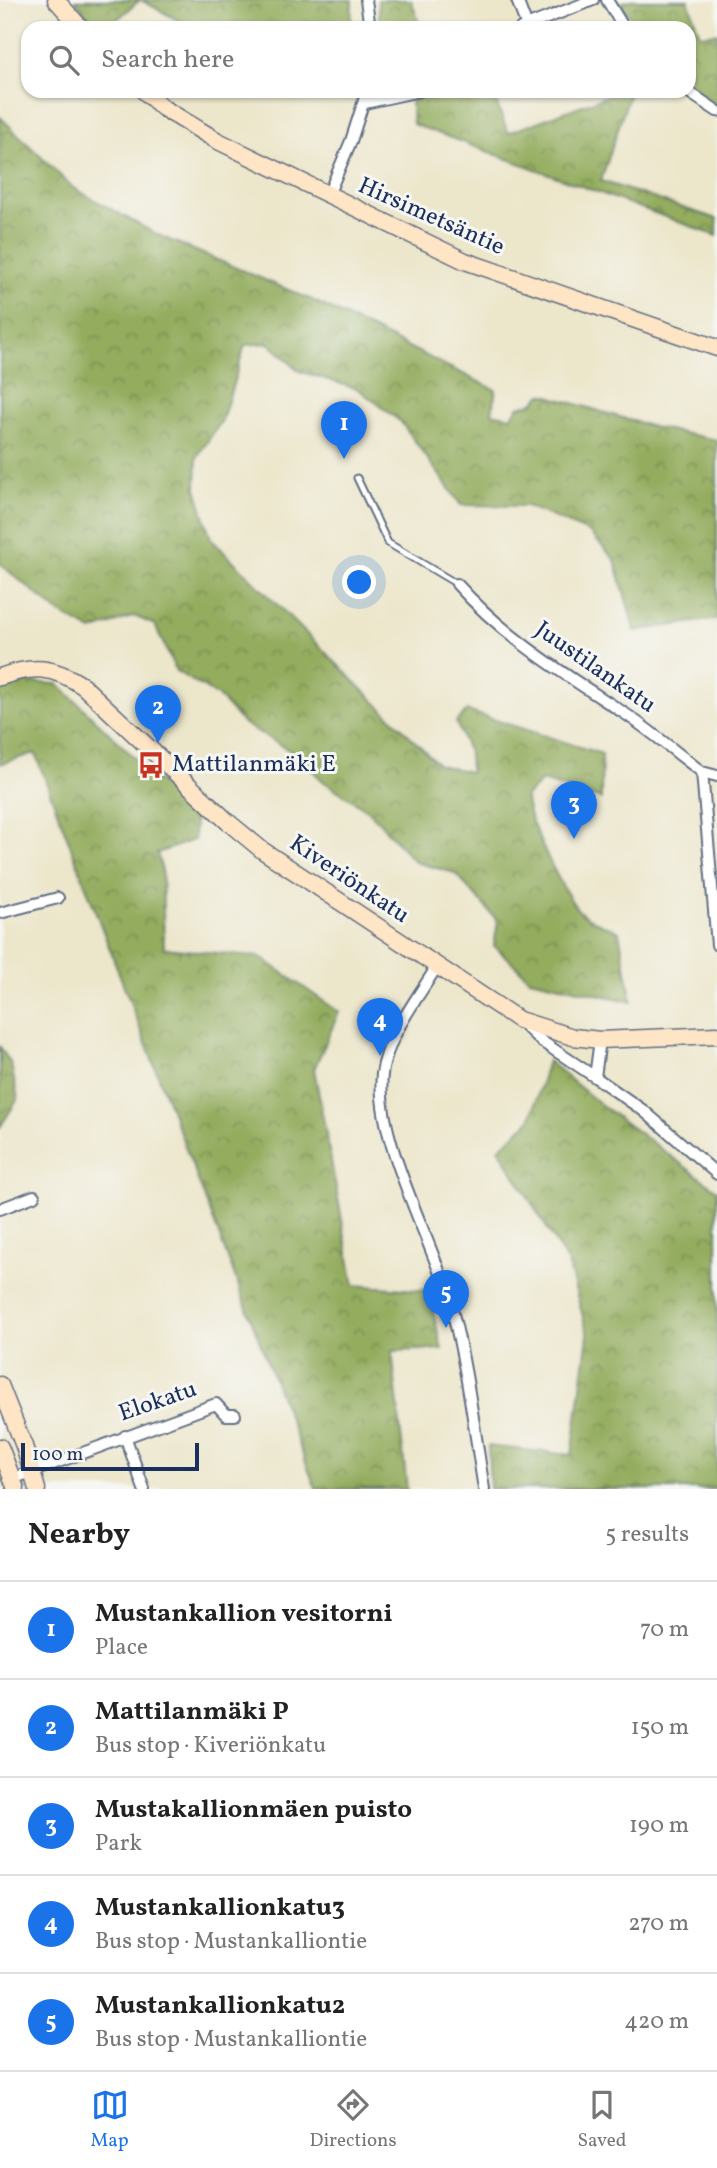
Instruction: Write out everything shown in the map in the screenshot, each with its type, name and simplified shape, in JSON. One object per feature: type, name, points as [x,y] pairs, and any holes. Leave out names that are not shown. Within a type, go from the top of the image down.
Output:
[{"type":"street","points":[[56,0],[75,21]]},
{"type":"street","points":[[366,0],[369,21]]},
{"type":"street","points":[[517,0],[522,21]]},
{"type":"street","points":[[536,21],[593,0]]},
{"type":"street","points":[[607,0],[620,21]]},
{"type":"street","points":[[696,97],[717,111]]},
{"type":"street","name":"Hirsimetsäntie","points":[[152,98],[163,108],[216,140],[465,261],[717,348]]},
{"type":"street","points":[[328,195],[366,98]]},
{"type":"street","points":[[365,103],[388,98]]},
{"type":"street","name":"Juustilankatu","points":[[457,584],[483,613],[552,666],[622,711],[702,772],[717,776]]},
{"type":"street","name":"Kiveriönkatu","points":[[0,677],[29,667],[49,668],[65,673],[83,686],[254,843],[519,1020],[561,1034],[600,1040],[717,1035]]},
{"type":"street","points":[[702,772],[717,945]]},
{"type":"street","points":[[0,913],[58,898]]},
{"type":"street","points":[[437,966],[388,1049],[382,1073],[381,1099],[387,1130],[452,1311],[465,1362],[484,1489]]},
{"type":"street","points":[[519,1020],[541,1041],[644,1111],[717,1174]]},
{"type":"street","points":[[595,1077],[600,1040]]},
{"type":"street","points":[[0,1209],[34,1196]]},
{"type":"street","points":[[0,1385],[37,1489]]},
{"type":"street","name":"Elokatu","points":[[9,1484],[32,1472],[125,1436],[216,1404],[226,1415],[235,1415]]},
{"type":"street","points":[[125,1436],[145,1489]]},
{"type":"street","points":[[0,1447],[9,1484]]},
{"type":"lane","points":[[357,478],[388,543],[457,584]]},
{"type":"green space","points":[[75,0],[140,0],[115,21],[91,21]]},
{"type":"green space","points":[[141,0],[352,0],[351,21],[179,21]]},
{"type":"green space","points":[[378,0],[411,0],[418,21],[380,21]]},
{"type":"green space","points":[[632,0],[688,0],[695,21],[634,21],[619,3]]},
{"type":"green space","points":[[696,23],[700,35],[717,33],[717,106],[696,91]]},
{"type":"green space","points":[[419,98],[495,98],[508,133],[601,98],[628,98],[601,181],[717,219],[717,236],[413,124],[411,102]]},
{"type":"green space","points":[[0,117],[72,187],[156,234],[312,300],[496,390],[492,413],[511,417],[518,407],[533,403],[542,394],[653,427],[717,440],[717,619],[635,631],[615,560],[589,532],[527,506],[461,505],[401,422],[358,389],[299,371],[269,343],[245,345],[222,420],[197,457],[196,488],[211,539],[439,765],[470,772],[469,753],[456,722],[467,711],[602,754],[601,799],[542,781],[526,796],[527,806],[547,856],[574,904],[588,918],[619,932],[632,1002],[530,979],[494,946],[498,921],[455,873],[415,862],[369,811],[323,781],[297,755],[243,723],[218,696],[176,671],[155,625],[134,616],[92,631],[60,613],[0,564]]},
{"type":"green space","points":[[25,682],[58,684],[195,816],[194,840],[157,853],[162,871],[164,948],[260,957],[339,1012],[314,1069],[354,1285],[428,1291],[442,1349],[392,1351],[407,1489],[316,1489],[35,753],[0,764],[0,691]]},
{"type":"green space","points":[[0,1047],[11,1064],[18,1099],[0,1127]]},
{"type":"green space","points":[[548,1061],[605,1108],[717,1190],[717,1489],[490,1489],[488,1446],[572,1455],[588,1335],[568,1263],[499,1149],[530,1120]]},
{"type":"place","name":"Mustankallion vesitorni","points":[[344,459]]},
{"type":"place","name":"Mattilanmäki P","points":[[158,743]]},
{"type":"place","name":"Mattilanmäki E","points":[[151,765]]},
{"type":"place","name":"Mustakallionmäen puisto","points":[[574,839]]},
{"type":"place","name":"Mustankallionkatu3","points":[[380,1056]]},
{"type":"place","name":"Mustankallionkatu2","points":[[446,1328]]}]
